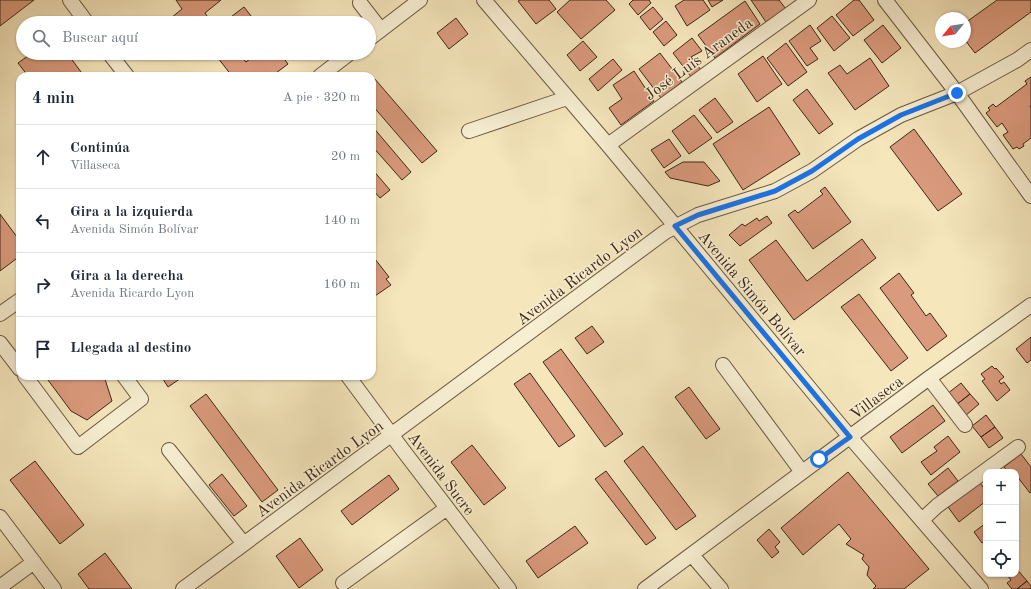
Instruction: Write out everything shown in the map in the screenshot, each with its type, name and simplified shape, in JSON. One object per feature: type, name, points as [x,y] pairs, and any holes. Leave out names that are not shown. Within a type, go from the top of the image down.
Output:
[{"type":"street","points":[[70,0],[82,16]]},
{"type":"street","points":[[376,34],[420,0]]},
{"type":"street","name":"Avenida Simón Bolívar","points":[[484,0],[608,144],[850,437],[922,520],[967,583],[981,589]]},
{"type":"street","name":"José Luis Araneda","points":[[608,144],[809,0]]},
{"type":"street","points":[[885,0],[957,93],[1031,196]]},
{"type":"street","points":[[360,3],[370,16]]},
{"type":"street","points":[[376,24],[381,30]]},
{"type":"street","name":"Avenida Ricardo Lyon","points":[[183,589],[665,232],[698,215],[775,191],[812,171],[858,139],[901,115],[957,93],[1017,60],[1031,50]]},
{"type":"street","points":[[114,60],[124,72]]},
{"type":"street","points":[[325,72],[341,60]]},
{"type":"street","points":[[469,131],[568,98]]},
{"type":"street","points":[[0,314],[16,303]]},
{"type":"street","name":"Villaseca","points":[[645,589],[929,378],[1031,305]]},
{"type":"street","points":[[0,342],[16,364]]},
{"type":"street","points":[[723,365],[802,472]]},
{"type":"street","points":[[929,378],[965,425]]},
{"type":"street","points":[[28,380],[78,447],[141,399],[127,380]]},
{"type":"street","name":"Avenida Sucre","points":[[351,380],[509,589]]},
{"type":"street","points":[[922,520],[937,506],[1018,447]]},
{"type":"street","points":[[169,450],[244,544]]},
{"type":"street","points":[[343,583],[447,508]]},
{"type":"street","points":[[0,517],[54,589]]},
{"type":"street","points":[[692,555],[721,589]]},
{"type":"street","points":[[0,587],[34,562]]},
{"type":"building","points":[[0,0],[34,0],[0,26]]},
{"type":"building","points":[[176,0],[221,0],[205,13],[207,16],[173,16],[182,9]]},
{"type":"building","points":[[549,0],[556,9],[536,24],[518,1]]},
{"type":"building","points":[[570,0],[606,0],[615,10],[581,39],[557,12]]},
{"type":"building","points":[[633,0],[649,0],[651,3],[638,15],[629,4]]},
{"type":"building","points":[[684,0],[703,0],[710,10],[687,26],[675,6]]},
{"type":"building","points":[[708,0],[723,0],[712,7]]},
{"type":"building","points":[[751,0],[779,0],[786,9],[766,22]]},
{"type":"building","points":[[854,0],[859,0],[874,20],[853,36],[836,15]]},
{"type":"building","points":[[997,0],[1031,0],[1031,12],[975,53],[971,48],[971,19]]},
{"type":"building","points":[[745,1],[760,24],[715,58],[698,35]]},
{"type":"building","points":[[244,7],[251,16],[232,16]]},
{"type":"building","points":[[653,7],[663,19],[650,30],[640,17]]},
{"type":"building","points":[[832,16],[850,38],[834,51],[817,28]]},
{"type":"building","points":[[456,18],[468,34],[449,49],[437,33]]},
{"type":"building","points":[[666,21],[677,35],[664,46],[653,32]]},
{"type":"building","points":[[810,25],[821,41],[810,48],[818,59],[807,66],[789,41]]},
{"type":"building","points":[[883,25],[901,48],[882,63],[864,40]]},
{"type":"building","points":[[692,38],[702,51],[691,57],[701,70],[692,78],[673,53]]},
{"type":"building","points":[[583,41],[597,57],[580,71],[567,55]]},
{"type":"building","points":[[786,43],[807,72],[788,86],[767,58]]},
{"type":"building","points":[[660,53],[682,82],[661,98],[639,69]]},
{"type":"building","points":[[763,56],[782,84],[757,102],[738,74]]},
{"type":"building","points":[[870,58],[889,86],[855,110],[828,73],[840,65],[847,74]]},
{"type":"building","points":[[613,59],[622,70],[598,91],[589,79]]},
{"type":"building","points":[[22,60],[72,60],[81,72],[25,72],[18,63]]},
{"type":"building","points":[[219,60],[244,60],[246,62],[249,60],[285,60],[288,64],[277,72],[229,72]]},
{"type":"building","points":[[634,71],[654,101],[621,125],[609,108],[622,99],[613,85]]},
{"type":"building","points":[[1031,77],[1031,138],[1023,144],[1024,146],[1019,149],[1017,147],[1013,149],[1003,135],[1008,132],[1002,123],[997,127],[986,113],[990,110],[988,108],[993,104],[996,107],[1027,84],[1025,81]]},
{"type":"building","points":[[376,80],[437,151],[422,163],[376,110]]},
{"type":"building","points":[[807,89],[833,124],[819,134],[793,100]]},
{"type":"building","points":[[715,98],[733,122],[717,133],[699,110]]},
{"type":"building","points":[[769,107],[800,154],[743,190],[713,144]]},
{"type":"building","points":[[694,115],[712,138],[689,154],[672,131]]},
{"type":"building","points":[[914,129],[962,194],[938,211],[890,147]]},
{"type":"building","points":[[376,131],[411,172],[402,180],[376,151]]},
{"type":"building","points":[[669,139],[681,156],[664,168],[651,150]]},
{"type":"building","points":[[683,162],[704,162],[720,181],[708,186],[670,178],[665,172]]},
{"type":"building","points":[[376,174],[390,190],[380,198],[376,194]]},
{"type":"building","points":[[825,187],[851,222],[813,249],[788,215],[795,210],[798,213],[823,194],[820,191]]},
{"type":"building","points":[[0,214],[16,236],[16,259],[0,271]]},
{"type":"building","points":[[767,216],[772,223],[740,246],[729,235],[742,224],[745,226],[757,218],[759,221]]},
{"type":"building","points":[[862,239],[876,258],[794,320],[749,260],[776,240],[807,281]]},
{"type":"building","points":[[376,260],[389,277],[386,279],[391,285],[376,295]]},
{"type":"building","points":[[899,273],[914,293],[911,295],[926,316],[930,313],[947,336],[927,351],[880,288]]},
{"type":"building","points":[[859,294],[908,358],[891,371],[841,307]]},
{"type":"building","points":[[592,326],[604,342],[587,354],[575,338]]},
{"type":"building","points":[[1031,337],[1031,360],[1027,363],[1016,349]]},
{"type":"building","points":[[561,349],[623,434],[605,447],[543,362]]},
{"type":"building","points":[[992,366],[995,369],[996,368],[1004,377],[999,381],[1001,384],[1004,382],[1010,390],[997,401],[982,381],[985,379],[981,374]]},
{"type":"building","points":[[530,373],[575,436],[559,447],[514,384]]},
{"type":"building","points":[[48,380],[105,380],[112,401],[87,420],[71,411]]},
{"type":"building","points":[[164,380],[178,380],[168,387]]},
{"type":"building","points":[[961,383],[970,394],[956,405],[947,394]]},
{"type":"building","points":[[689,387],[720,429],[706,439],[675,397]]},
{"type":"building","points":[[206,394],[278,490],[262,502],[190,406]]},
{"type":"building","points":[[970,394],[979,404],[965,416],[956,405]]},
{"type":"building","points":[[933,405],[945,421],[902,453],[890,437]]},
{"type":"building","points":[[986,415],[995,427],[981,437],[972,426]]},
{"type":"building","points":[[995,427],[1003,438],[989,448],[981,437]]},
{"type":"building","points":[[948,436],[960,452],[931,475],[921,462],[937,451],[934,447]]},
{"type":"building","points":[[472,445],[506,488],[484,505],[451,462]]},
{"type":"building","points":[[643,446],[696,516],[676,530],[624,461]]},
{"type":"building","points":[[1021,454],[1031,467],[1031,492],[1030,493],[1019,479],[1019,469],[1006,469],[1004,467]]},
{"type":"building","points":[[35,461],[84,525],[60,544],[10,480]]},
{"type":"building","points":[[948,468],[958,481],[938,496],[928,484]]},
{"type":"building","points":[[606,471],[656,538],[646,545],[595,479]]},
{"type":"building","points":[[848,472],[929,569],[904,589],[873,589],[876,586],[867,575],[869,567],[862,559],[864,555],[846,544],[851,539],[839,524],[803,555],[781,528]]},
{"type":"building","points":[[222,474],[247,506],[234,516],[209,485]]},
{"type":"building","points":[[389,475],[399,489],[352,525],[341,511]]},
{"type":"building","points":[[980,483],[983,487],[983,503],[959,522],[948,507]]},
{"type":"building","points":[[983,525],[983,542],[982,543],[974,532]]},
{"type":"building","points":[[575,526],[588,543],[538,578],[526,561]]},
{"type":"building","points":[[769,529],[780,542],[775,547],[779,552],[772,558],[757,540]]},
{"type":"building","points":[[300,538],[323,570],[299,588],[276,556]]},
{"type":"building","points":[[105,553],[132,589],[89,589],[78,574]]},
{"type":"building","points":[[1019,572],[1027,581],[1017,589],[1012,589],[1007,583],[1011,580],[1009,577],[1019,577]]},
{"type":"building","points":[[1027,581],[1031,586],[1031,589],[1017,589]]},
{"type":"route","points":[[819,459],[850,437],[675,226],[698,215],[775,191],[812,171],[858,139],[901,115],[957,93]]}]
